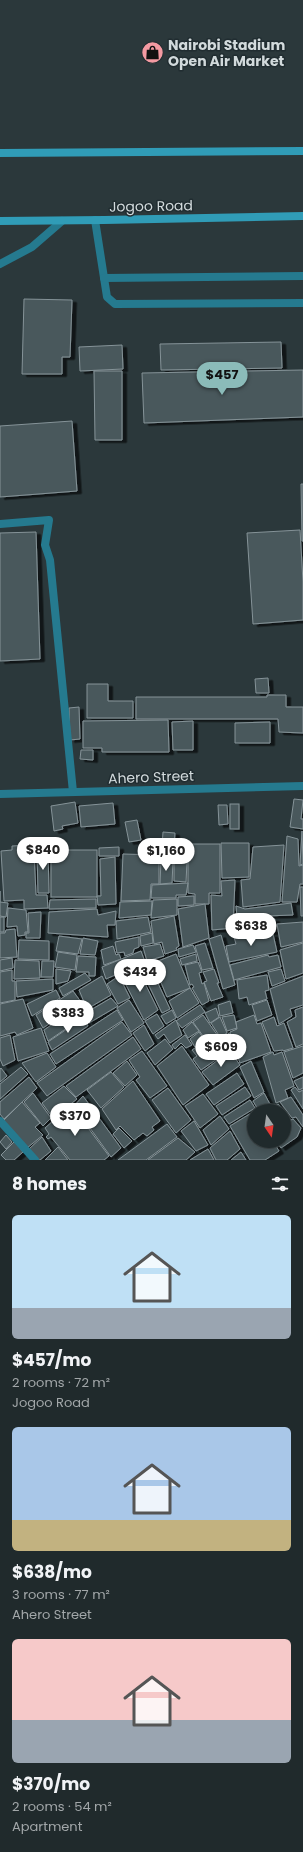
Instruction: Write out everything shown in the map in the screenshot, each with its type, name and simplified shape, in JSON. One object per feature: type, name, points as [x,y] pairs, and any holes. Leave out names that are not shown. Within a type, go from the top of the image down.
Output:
[{"type":"main road","points":[[0,153],[303,151]]},
{"type":"main road","name":"Jogoo Road","points":[[0,221],[303,216]]},
{"type":"street","points":[[0,264],[32,247],[62,220]]},
{"type":"street","points":[[95,220],[107,297],[115,304],[303,303]]},
{"type":"street","points":[[104,278],[303,276]]},
{"type":"street","points":[[0,524],[49,520],[45,545],[50,560],[73,792]]},
{"type":"street","name":"Ahero Street","points":[[0,794],[303,786]]},
{"type":"street","points":[[0,1121],[35,1160]]},
{"type":"building","points":[[24,299],[72,300],[70,357],[62,357],[62,374],[22,374]]},
{"type":"building","points":[[281,342],[282,368],[161,370],[160,344]]},
{"type":"building","points":[[122,345],[123,369],[80,371],[79,347]]},
{"type":"building","points":[[303,370],[303,417],[144,423],[142,373]]},
{"type":"building","points":[[94,371],[122,371],[122,440],[95,440]]},
{"type":"building","points":[[72,421],[77,491],[0,497],[0,426]]},
{"type":"building","points":[[301,484],[303,484],[303,541],[302,541]]},
{"type":"building","points":[[300,530],[303,582],[303,620],[253,624],[247,533]]},
{"type":"building","points":[[36,532],[40,659],[0,661],[0,533]]},
{"type":"building","points":[[268,678],[269,693],[256,693],[255,679]]},
{"type":"building","points":[[87,684],[108,684],[108,701],[133,701],[133,718],[87,718]]},
{"type":"building","points":[[267,695],[286,695],[286,707],[303,707],[303,733],[279,732],[278,719],[136,719],[136,697],[267,697]]},
{"type":"building","points":[[79,707],[80,739],[70,740],[69,708]]},
{"type":"building","points":[[168,720],[169,752],[102,752],[102,748],[83,748],[83,721]]},
{"type":"building","points":[[193,721],[193,750],[173,750],[172,722]]},
{"type":"building","points":[[270,722],[270,743],[235,743],[235,723]]},
{"type":"building","points":[[81,750],[93,750],[93,760],[80,759]]},
{"type":"building","points":[[294,799],[303,800],[301,819],[303,819],[303,829],[290,827]]},
{"type":"building","points":[[75,802],[78,823],[62,826],[63,829],[54,831],[51,806]]},
{"type":"building","points":[[113,803],[115,824],[81,827],[79,806]]},
{"type":"building","points":[[230,804],[239,804],[239,829],[230,829]]},
{"type":"building","points":[[218,805],[227,805],[228,824],[219,825]]},
{"type":"building","points":[[137,820],[141,840],[129,842],[125,822]]},
{"type":"building","points":[[302,831],[303,864],[300,865]]},
{"type":"building","points":[[163,832],[175,833],[173,860],[161,860]]},
{"type":"building","points":[[287,836],[298,839],[299,866],[303,865],[303,884],[300,884],[297,902],[282,902]]},
{"type":"building","points":[[149,842],[158,842],[158,854],[148,853]]},
{"type":"building","points":[[221,843],[249,843],[249,877],[222,878]]},
{"type":"building","points":[[188,844],[220,844],[220,893],[209,893],[209,904],[195,904],[195,894],[188,893]]},
{"type":"building","points":[[29,845],[29,852],[34,851],[36,895],[47,895],[48,908],[24,909],[24,900],[4,901],[1,851],[12,850],[12,846]]},
{"type":"building","points":[[284,845],[280,902],[243,907],[241,880],[250,879],[253,847]]},
{"type":"building","points":[[119,847],[119,856],[99,856],[99,848]]},
{"type":"building","points":[[48,849],[49,893],[38,893],[37,850]]},
{"type":"building","points":[[51,850],[97,850],[97,897],[51,897]]},
{"type":"building","points":[[123,854],[159,855],[159,884],[151,884],[150,900],[121,901]]},
{"type":"building","points":[[115,857],[116,904],[98,905],[97,896],[101,896],[100,859]]},
{"type":"building","points":[[161,860],[173,862],[172,883],[160,884]]},
{"type":"building","points":[[174,862],[187,862],[186,882],[174,881]]},
{"type":"building","points":[[235,880],[233,928],[212,930],[211,895],[222,896],[221,881]]},
{"type":"building","points":[[188,883],[186,895],[176,895],[176,898],[151,898],[152,885]]},
{"type":"building","points":[[300,887],[303,887],[303,916],[301,916]]},
{"type":"building","points":[[194,896],[194,905],[178,906],[178,897]]},
{"type":"building","points":[[96,899],[96,908],[49,909],[50,900]]},
{"type":"building","points":[[177,899],[177,915],[151,918],[153,900]]},
{"type":"building","points":[[152,901],[151,915],[119,918],[120,902]]},
{"type":"building","points":[[0,902],[8,903],[6,917],[0,916]]},
{"type":"building","points":[[291,903],[293,915],[237,917],[236,906],[245,909]]},
{"type":"building","points":[[205,904],[209,938],[183,947],[178,909]]},
{"type":"building","points":[[8,908],[26,910],[28,932],[25,932],[25,935],[18,936],[17,926],[7,927]]},
{"type":"building","points":[[97,909],[98,915],[116,911],[115,925],[107,925],[108,937],[48,933],[49,912]]},
{"type":"building","points":[[41,912],[40,938],[26,938],[26,933],[29,933],[28,913]]},
{"type":"building","points":[[174,916],[179,946],[176,948],[177,950],[165,954],[162,942],[154,944],[151,921]]},
{"type":"building","points":[[0,917],[4,917],[4,932],[0,932]]},
{"type":"building","points":[[148,917],[151,932],[117,939],[116,921]]},
{"type":"building","points":[[236,918],[275,919],[275,932],[234,934]]},
{"type":"building","points":[[303,922],[303,942],[281,947],[277,924]]},
{"type":"building","points":[[15,929],[17,957],[0,958],[0,933],[5,933],[6,930]]},
{"type":"building","points":[[152,933],[153,943],[141,946],[140,936]]},
{"type":"building","points":[[250,934],[250,939],[273,934],[277,952],[229,962],[226,946],[236,944],[234,937]]},
{"type":"building","points":[[221,935],[235,985],[223,989],[209,939]]},
{"type":"building","points":[[59,936],[82,939],[78,954],[56,951]]},
{"type":"building","points":[[139,937],[139,947],[134,949],[133,953],[125,956],[124,952],[117,953],[115,942]]},
{"type":"building","points":[[83,938],[98,941],[95,955],[80,954]]},
{"type":"building","points":[[19,940],[49,941],[49,960],[18,959]]},
{"type":"building","points":[[205,943],[213,968],[202,970],[195,946]]},
{"type":"building","points":[[303,943],[303,973],[286,979],[280,950]]},
{"type":"building","points":[[160,944],[164,956],[147,961],[143,947]]},
{"type":"building","points":[[193,945],[196,952],[179,957],[178,949]]},
{"type":"building","points":[[113,946],[116,955],[119,954],[121,959],[104,965],[101,950]]},
{"type":"building","points":[[141,951],[145,962],[106,979],[102,967]]},
{"type":"building","points":[[58,952],[77,955],[75,970],[55,967]]},
{"type":"building","points":[[176,954],[190,988],[167,997],[153,963]]},
{"type":"building","points":[[196,954],[197,961],[182,965],[180,959]]},
{"type":"building","points":[[268,955],[269,957],[278,955],[281,967],[234,980],[230,965]]},
{"type":"building","points":[[78,956],[96,957],[95,976],[89,976],[89,972],[76,972]]},
{"type":"building","points":[[12,958],[13,968],[0,971],[0,960]]},
{"type":"building","points":[[15,960],[39,961],[40,978],[14,979]]},
{"type":"building","points":[[42,961],[54,961],[53,977],[41,977]]},
{"type":"building","points":[[148,962],[170,1009],[162,1013],[140,967]]},
{"type":"building","points":[[198,962],[202,972],[199,973],[202,984],[204,983],[209,1001],[202,1005],[192,988],[194,987],[192,984],[190,985],[185,965]]},
{"type":"building","points":[[137,967],[158,1010],[144,1020],[121,975]]},
{"type":"building","points":[[56,969],[71,971],[68,981],[56,984]]},
{"type":"building","points":[[214,969],[219,983],[217,983],[223,997],[211,1001],[204,982],[207,981],[203,972]]},
{"type":"building","points":[[281,969],[285,981],[272,986],[268,972]]},
{"type":"building","points":[[12,970],[12,981],[15,981],[15,1000],[0,1003],[0,972]]},
{"type":"building","points":[[85,973],[91,980],[63,996],[59,988]]},
{"type":"building","points":[[267,975],[269,990],[265,991],[267,999],[249,1005],[247,997],[239,999],[237,980]]},
{"type":"building","points":[[102,976],[111,995],[87,1009],[79,990]]},
{"type":"building","points":[[119,976],[130,998],[118,1004],[107,984]]},
{"type":"building","points":[[303,976],[303,1005],[290,1009],[292,1016],[279,1024],[270,989]]},
{"type":"building","points":[[53,979],[53,990],[17,997],[16,981]]},
{"type":"building","points":[[190,988],[199,1003],[177,1018],[169,1001]]},
{"type":"building","points":[[56,990],[60,998],[32,1016],[27,1004]]},
{"type":"building","points":[[73,991],[81,1002],[43,1028],[36,1015]]},
{"type":"building","points":[[111,998],[118,1006],[89,1023],[84,1014]]},
{"type":"building","points":[[23,999],[33,1028],[17,1035],[15,1032],[0,1036],[0,1004]]},
{"type":"building","points":[[129,1000],[144,1023],[131,1032],[117,1008]]},
{"type":"building","points":[[267,1000],[272,1015],[257,1021],[252,1005]]},
{"type":"building","points":[[230,1001],[233,1013],[220,1016],[218,1005]]},
{"type":"building","points":[[83,1003],[87,1011],[82,1014],[83,1017],[48,1041],[44,1030]]},
{"type":"building","points":[[200,1005],[205,1012],[182,1028],[176,1021]]},
{"type":"building","points":[[303,1007],[303,1044],[296,1047],[287,1022],[296,1017],[295,1010]]},
{"type":"building","points":[[216,1008],[219,1017],[210,1023],[205,1013]]},
{"type":"building","points":[[117,1010],[123,1020],[56,1064],[50,1054]]},
{"type":"building","points":[[172,1010],[176,1018],[166,1024],[161,1016]]},
{"type":"building","points":[[157,1014],[164,1026],[153,1034],[145,1021]]},
{"type":"building","points":[[203,1015],[228,1050],[218,1057],[193,1022]]},
{"type":"building","points":[[234,1015],[237,1028],[227,1031],[222,1017]]},
{"type":"building","points":[[254,1015],[257,1024],[261,1023],[271,1052],[240,1063],[230,1032],[237,1029],[236,1022]]},
{"type":"building","points":[[220,1017],[227,1033],[220,1037],[211,1023]]},
{"type":"building","points":[[274,1017],[277,1026],[284,1023],[293,1048],[283,1051],[274,1051],[262,1022]]},
{"type":"building","points":[[83,1018],[88,1026],[52,1050],[48,1042]]},
{"type":"building","points":[[176,1020],[182,1035],[170,1043],[164,1034],[158,1039],[155,1035]]},
{"type":"building","points":[[122,1022],[132,1035],[47,1096],[37,1083]]},
{"type":"building","points":[[192,1022],[199,1031],[188,1038],[183,1030]]},
{"type":"building","points":[[144,1025],[154,1044],[145,1051],[133,1033]]},
{"type":"building","points":[[41,1028],[49,1051],[18,1061],[13,1037]]},
{"type":"building","points":[[199,1032],[204,1039],[195,1047],[190,1039]]},
{"type":"building","points":[[229,1033],[233,1044],[227,1048],[222,1039]]},
{"type":"building","points":[[10,1035],[15,1060],[3,1066],[0,1059],[0,1038]]},
{"type":"building","points":[[185,1035],[192,1045],[186,1048],[181,1043],[175,1049],[172,1045]]},
{"type":"building","points":[[133,1037],[141,1049],[76,1097],[66,1086]]},
{"type":"building","points":[[165,1039],[173,1049],[155,1065],[147,1053]]},
{"type":"building","points":[[204,1042],[217,1059],[201,1070],[193,1059],[197,1056],[192,1050]]},
{"type":"building","points":[[182,1046],[209,1085],[183,1105],[157,1066]]},
{"type":"building","points":[[303,1046],[303,1073],[293,1078],[284,1052]]},
{"type":"building","points":[[142,1051],[167,1086],[150,1098],[136,1080],[140,1077],[129,1060]]},
{"type":"building","points":[[230,1051],[240,1065],[213,1085],[202,1072]]},
{"type":"building","points":[[273,1052],[274,1055],[282,1052],[294,1086],[285,1090],[288,1098],[276,1103],[263,1057]]},
{"type":"building","points":[[47,1053],[56,1067],[36,1082],[22,1063]]},
{"type":"building","points":[[127,1061],[137,1075],[125,1086],[113,1073]]},
{"type":"building","points":[[251,1061],[264,1092],[254,1098],[240,1067]]},
{"type":"building","points":[[21,1067],[28,1074],[0,1099],[0,1084]]},
{"type":"building","points":[[1,1068],[7,1076],[0,1082],[0,1069]]},
{"type":"building","points":[[111,1072],[124,1087],[101,1108],[87,1090]]},
{"type":"building","points":[[237,1073],[244,1084],[214,1105],[206,1094]]},
{"type":"building","points":[[29,1077],[37,1088],[4,1119],[0,1114],[0,1102]]},
{"type":"building","points":[[303,1077],[303,1088],[299,1090],[294,1081]]},
{"type":"building","points":[[133,1081],[160,1121],[152,1127],[154,1130],[147,1136],[143,1133],[134,1140],[120,1126],[116,1130],[102,1109]]},
{"type":"building","points":[[64,1086],[77,1099],[53,1118],[42,1103]]},
{"type":"building","points":[[245,1087],[251,1096],[222,1115],[216,1106]]},
{"type":"building","points":[[295,1087],[299,1092],[303,1090],[303,1109],[291,1090]]},
{"type":"building","points":[[168,1088],[191,1120],[176,1133],[152,1100]]},
{"type":"building","points":[[33,1093],[51,1118],[43,1126],[24,1102]]},
{"type":"building","points":[[264,1093],[270,1104],[255,1104],[253,1101]]},
{"type":"building","points":[[203,1094],[218,1114],[200,1128],[185,1106]]},
{"type":"building","points":[[83,1096],[121,1148],[111,1157],[74,1106]]},
{"type":"building","points":[[291,1097],[303,1115],[303,1127],[296,1117],[292,1118],[291,1117],[291,1104],[282,1104],[280,1102]]},
{"type":"building","points":[[250,1100],[252,1104],[247,1104],[247,1113],[229,1124],[224,1117]]},
{"type":"building","points":[[22,1102],[40,1123],[35,1127],[43,1135],[27,1148],[3,1121]]},
{"type":"building","points":[[71,1105],[109,1156],[104,1160],[70,1160],[51,1137],[48,1139],[46,1137],[49,1134],[45,1128]]},
{"type":"building","points":[[220,1116],[229,1129],[211,1145],[203,1130]]},
{"type":"building","points":[[247,1116],[247,1148],[277,1148],[279,1151],[265,1160],[250,1160],[230,1126]]},
{"type":"building","points":[[293,1119],[301,1128],[297,1137],[291,1141],[291,1120]]},
{"type":"building","points":[[194,1121],[208,1145],[196,1151],[181,1131]]},
{"type":"building","points":[[167,1124],[177,1137],[146,1160],[118,1160]]},
{"type":"building","points":[[119,1128],[132,1141],[124,1148],[113,1134]]},
{"type":"building","points":[[230,1131],[240,1149],[227,1160],[216,1160],[210,1148]]},
{"type":"building","points":[[6,1135],[12,1142],[6,1149],[0,1142]]},
{"type":"building","points":[[42,1137],[51,1151],[40,1160],[37,1160],[29,1149]]},
{"type":"building","points":[[178,1138],[195,1152],[186,1160],[148,1160]]},
{"type":"building","points":[[15,1141],[23,1152],[14,1160],[6,1160],[1,1155]]},
{"type":"building","points":[[58,1147],[68,1160],[45,1160]]},
{"type":"building","points":[[208,1149],[214,1160],[190,1160]]},
{"type":"building","points":[[241,1152],[246,1160],[231,1160]]},
{"type":"place","name":"Nairobi Stadium Open Air Market","points":[[152,53]]}]
